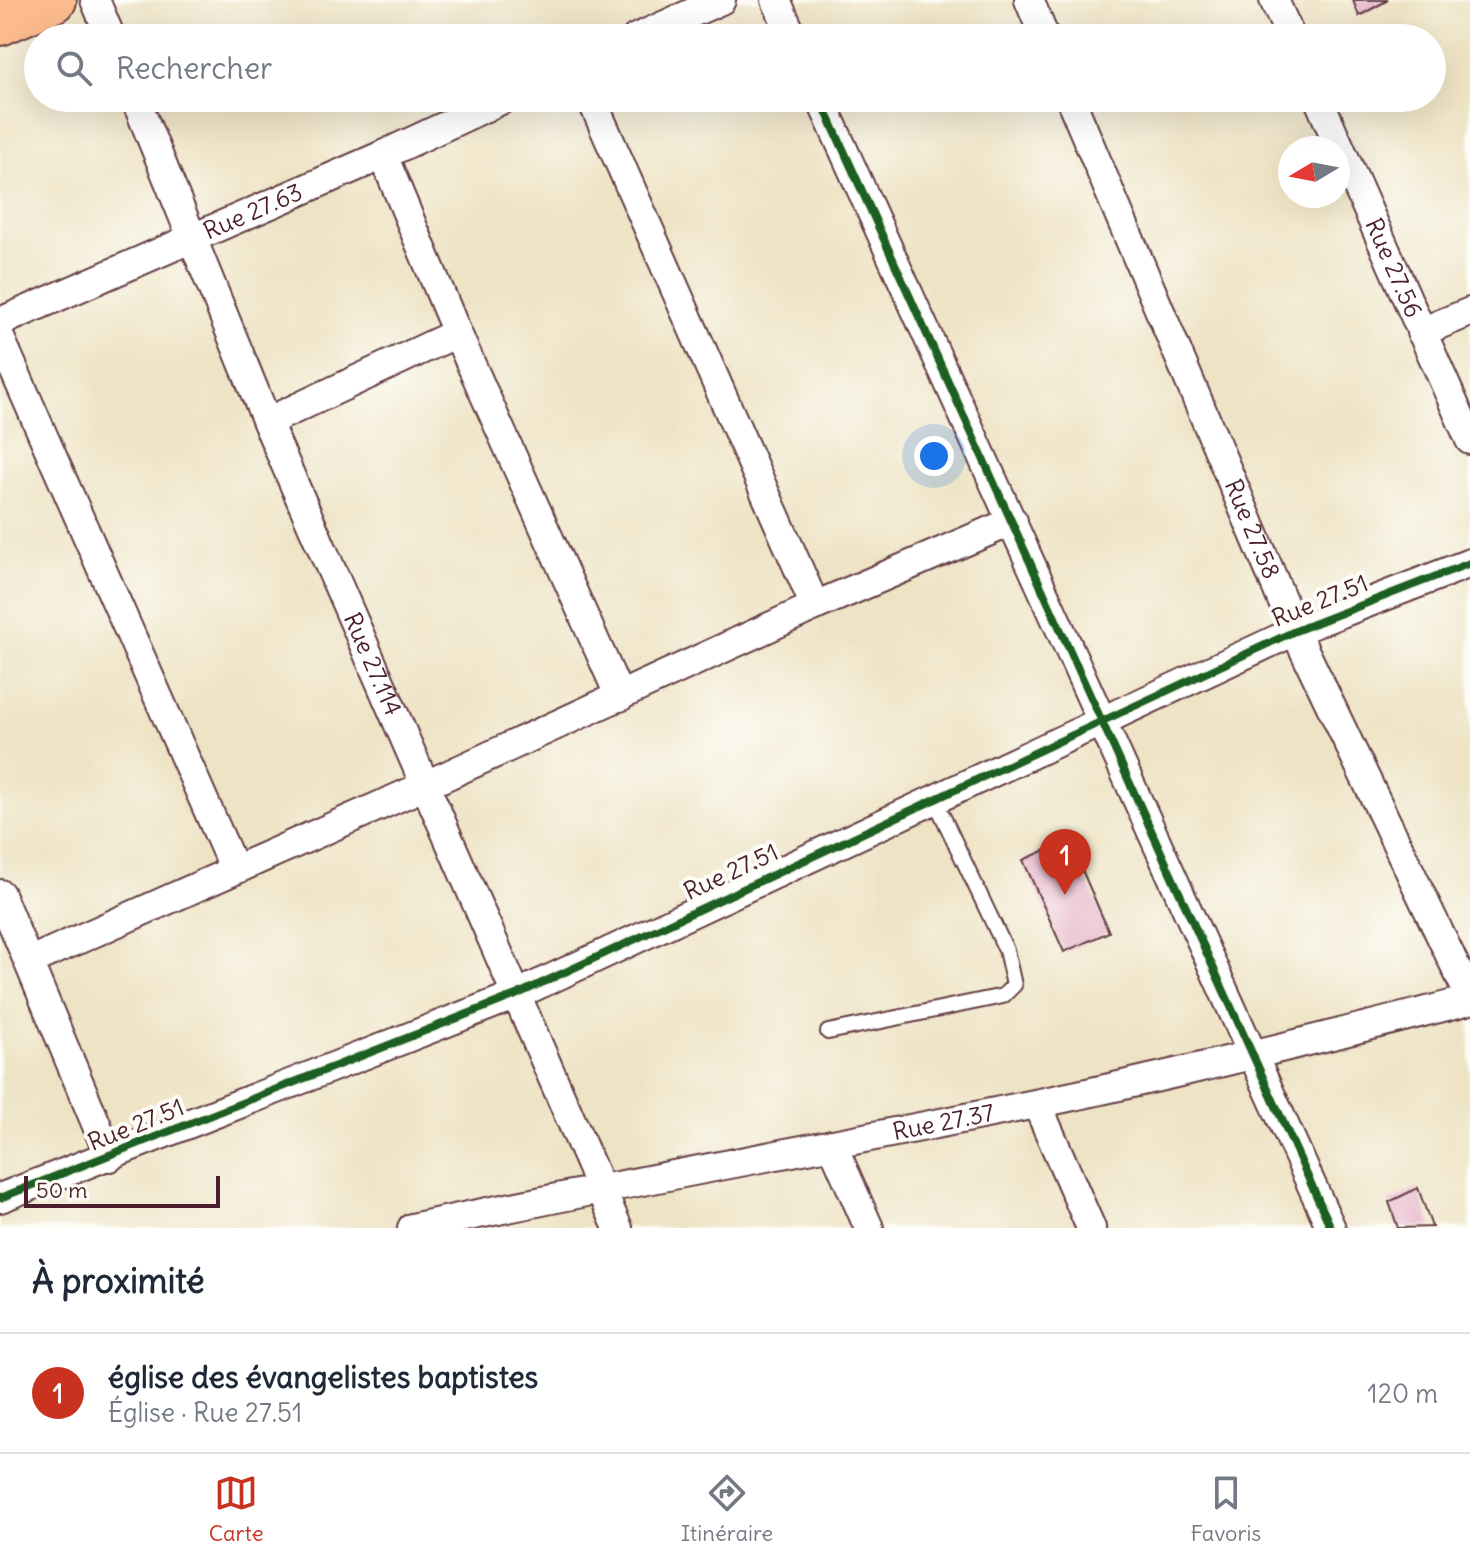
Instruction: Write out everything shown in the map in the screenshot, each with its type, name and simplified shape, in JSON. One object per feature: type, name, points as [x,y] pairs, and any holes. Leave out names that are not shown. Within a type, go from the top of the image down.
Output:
[{"type":"main road","points":[[0,23],[54,0]]},
{"type":"street","points":[[95,0],[105,24]]},
{"type":"street","points":[[667,24],[721,0]]},
{"type":"street","points":[[776,0],[787,24]]},
{"type":"street","points":[[1029,0],[1039,24]]},
{"type":"street","points":[[1274,0],[1285,24]]},
{"type":"street","name":"Rue 27.114","points":[[141,112],[267,422],[618,1228]]},
{"type":"street","name":"Rue 27.63","points":[[0,322],[475,112]]},
{"type":"street","points":[[597,112],[815,606]]},
{"type":"street","points":[[826,112],[1013,521],[1164,865],[1331,1228]]},
{"type":"street","name":"Rue 27.58","points":[[1076,112],[1295,631],[1470,998]]},
{"type":"street","name":"Rue 27.56","points":[[1324,112],[1470,440]]},
{"type":"street","points":[[383,155],[457,333],[620,697]]},
{"type":"street","points":[[1421,332],[1470,312]]},
{"type":"street","points":[[267,422],[457,333]]},
{"type":"street","points":[[0,338],[234,869]]},
{"type":"street","points":[[30,961],[424,786],[815,606],[1013,521]]},
{"type":"street","name":"Rue 27.51","points":[[0,1198],[516,995],[1295,631],[1470,563]]},
{"type":"street","points":[[0,894],[110,1157]]},
{"type":"street","name":"Rue 27.37","points":[[412,1228],[600,1187],[1037,1104],[1252,1055],[1470,998]]},
{"type":"street","points":[[1037,1104],[1091,1228]]},
{"type":"street","points":[[832,1144],[869,1228]]},
{"type":"lane","points":[[828,1032],[1003,996],[1014,985],[1006,950],[934,798]]},
{"type":"building","points":[[1353,0],[1388,0],[1359,16]]},
{"type":"building","points":[[1069,840],[1109,932],[1064,952],[1023,860]]},
{"type":"building","points":[[1418,1188],[1432,1227],[1398,1228],[1389,1202]]},
{"type":"cycle path","points":[[826,112],[1331,1228]]},
{"type":"cycle path","points":[[0,1198],[516,995],[1295,631],[1470,563]]},
{"type":"place","name":"église des évangelistes baptistes","points":[[1065,895]]}]
